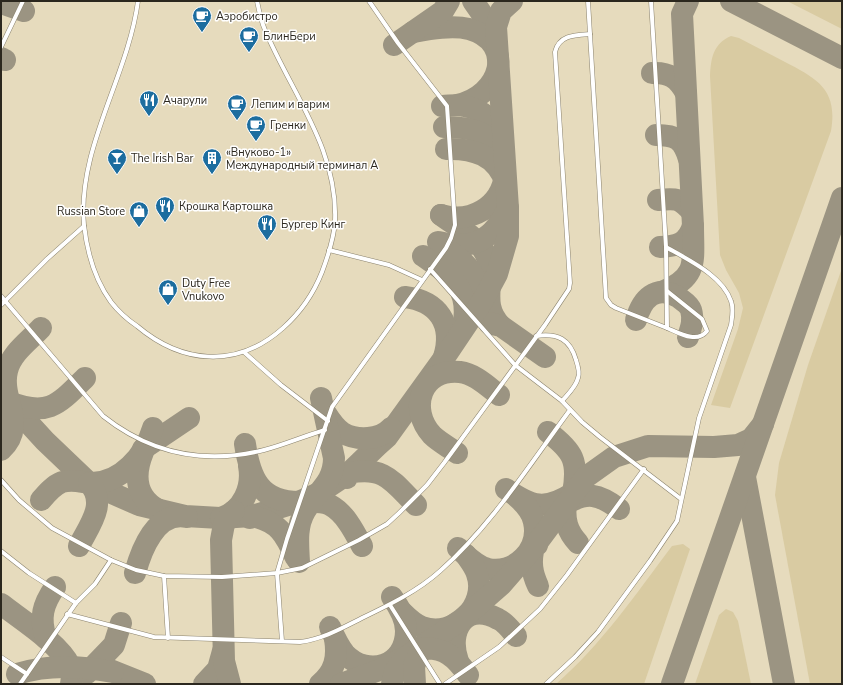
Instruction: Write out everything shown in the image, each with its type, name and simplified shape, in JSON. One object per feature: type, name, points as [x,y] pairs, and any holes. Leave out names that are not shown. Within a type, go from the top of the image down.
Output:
[{"type":"lane","points":[[1,47],[23,1]]},
{"type":"lane","points":[[138,1],[124,63],[102,120],[84,184],[84,226],[89,255],[96,275],[112,304],[152,340],[174,350],[192,355],[208,357],[245,353],[270,340],[293,319],[308,302],[315,289],[330,250],[335,222],[332,175],[312,124],[264,28],[257,1]]},
{"type":"lane","points":[[282,641],[277,573],[287,538],[335,402],[452,238],[455,225],[447,106],[398,43],[369,1]]},
{"type":"lane","points":[[588,1],[606,298],[611,305],[616,308],[695,338],[702,336],[707,331],[702,319],[667,291]]},
{"type":"lane","points":[[651,1],[666,247],[667,328]]},
{"type":"lane","points":[[1,480],[19,500],[52,528],[111,560],[136,570],[164,576],[222,577],[277,573],[302,568],[359,540],[387,524],[427,485],[566,294],[570,283],[555,52],[557,44],[564,38],[590,34]]},
{"type":"lane","points":[[1,305],[46,259],[84,226]]},
{"type":"lane","points":[[546,684],[575,657],[615,610],[670,534],[677,521],[699,418],[731,326],[733,312],[731,301],[721,285],[693,263],[666,247]]},
{"type":"lane","points":[[330,250],[389,264],[422,280]]},
{"type":"lane","points":[[430,270],[515,365],[562,401],[600,437],[644,469],[681,500]]},
{"type":"lane","points":[[1,296],[103,416],[123,431],[148,444],[195,456],[238,456],[264,450],[324,430]]},
{"type":"lane","points":[[536,336],[546,334],[558,337],[567,342],[574,354],[579,377],[573,388],[562,401]]},
{"type":"lane","points":[[245,353],[281,385],[328,421]]},
{"type":"lane","points":[[67,614],[142,635],[168,638],[282,641],[314,640],[390,605],[441,571],[479,533],[570,410]]},
{"type":"lane","points":[[445,684],[499,647],[540,609],[567,575],[644,469]]},
{"type":"lane","points":[[1,551],[29,572],[76,603]]},
{"type":"lane","points":[[20,684],[67,614],[96,584],[111,560]]},
{"type":"lane","points":[[164,576],[168,638]]},
{"type":"lane","points":[[390,605],[440,684]]},
{"type":"lane","points":[[1,657],[27,674]]},
{"type":"shaded area","points":[[1,1],[842,1],[842,684],[1,684]]},
{"type":"shaded area","points":[[787,1],[842,1],[842,29]]},
{"type":"shaded area","points":[[731,36],[739,38],[797,68],[816,80],[828,96],[831,105],[832,117],[831,131],[730,408],[711,405],[738,329],[743,308],[739,293],[726,270],[720,255],[710,76],[714,52],[720,43]]},
{"type":"shaded area","points":[[842,268],[842,684],[810,684],[775,495],[779,463],[808,365]]},
{"type":"shaded area","points":[[683,544],[690,549],[644,684],[556,684],[603,636],[672,546]]},
{"type":"shaded area","points":[[726,609],[733,612],[738,621],[751,684],[695,684],[719,615]]},
{"type":"taxiway","points":[[394,45],[443,11],[449,1]]},
{"type":"taxiway","points":[[473,1],[491,27],[496,39]]},
{"type":"taxiway","points":[[1,393],[45,441],[89,483],[139,505],[185,516],[220,518],[252,516],[298,502],[319,493],[349,473],[387,437],[444,358],[483,300],[497,274],[508,236],[508,208],[496,27],[501,11],[512,1]]},
{"type":"taxiway","points":[[662,292],[674,286],[688,274],[693,258],[693,226],[682,14],[688,1]]},
{"type":"taxiway","points":[[731,1],[842,58]]},
{"type":"taxiway","points":[[1,3],[24,11]]},
{"type":"taxiway","points":[[413,32],[455,27],[469,29],[484,36],[494,46],[498,57],[498,69],[493,81],[484,91],[472,100],[457,105]]},
{"type":"taxiway","points":[[1,58],[5,60]]},
{"type":"taxiway","points":[[652,73],[672,77],[680,83],[686,93]]},
{"type":"taxiway","points":[[442,106],[461,105],[477,110],[489,118],[501,134],[503,141]]},
{"type":"taxiway","points":[[444,127],[463,128],[479,132],[492,141],[503,156]]},
{"type":"taxiway","points":[[656,135],[674,137],[684,147],[689,159]]},
{"type":"taxiway","points":[[446,149],[466,150],[483,155],[497,166],[506,184]]},
{"type":"taxiway","points":[[441,215],[463,217],[473,215],[482,210],[491,204],[497,196],[505,175]]},
{"type":"taxiway","points":[[672,684],[842,198]]},
{"type":"taxiway","points":[[658,200],[677,200],[684,204],[692,212]]},
{"type":"taxiway","points":[[438,242],[462,245],[472,244],[488,235],[496,228],[508,208]]},
{"type":"taxiway","points":[[441,215],[474,238],[488,259],[490,269],[490,307],[501,326]]},
{"type":"taxiway","points":[[660,247],[681,243],[688,237],[693,226]]},
{"type":"taxiway","points":[[439,243],[458,257],[470,270],[474,277],[477,297],[476,310]]},
{"type":"taxiway","points":[[423,256],[443,271],[457,285],[462,294],[464,303],[465,315],[463,328]]},
{"type":"taxiway","points":[[636,320],[642,306],[651,296],[656,293],[670,293],[684,301],[691,310],[692,321],[688,337]]},
{"type":"taxiway","points":[[405,297],[417,299],[426,303],[441,316],[447,334],[447,345],[444,357]]},
{"type":"taxiway","points":[[489,323],[501,326],[545,357]]},
{"type":"taxiway","points":[[1,450],[9,441],[13,421],[7,392],[7,371],[16,353],[41,328]]},
{"type":"taxiway","points":[[457,453],[435,438],[425,425],[421,414],[420,403],[422,392],[428,383],[436,376],[447,372],[460,372],[471,375],[499,395]]},
{"type":"taxiway","points":[[9,402],[34,408],[52,406],[67,395],[85,378]]},
{"type":"taxiway","points":[[299,562],[298,535],[302,517],[328,480],[333,467],[334,458],[321,398]]},
{"type":"taxiway","points":[[325,412],[333,424],[340,431],[349,436],[361,438],[375,437],[391,428]]},
{"type":"taxiway","points":[[143,449],[189,418]]},
{"type":"taxiway","points":[[341,684],[382,669],[406,657],[461,620],[501,585],[534,547],[586,477],[614,457],[648,446],[714,447],[738,445],[751,439],[763,424]]},
{"type":"taxiway","points":[[41,500],[53,487],[62,482],[73,481],[90,483],[112,479],[138,458],[153,428]]},
{"type":"taxiway","points":[[506,489],[524,500],[539,504],[554,502],[573,493],[575,473],[572,458],[563,445],[548,432]]},
{"type":"taxiway","points":[[245,444],[247,456],[254,477],[259,486],[266,493],[275,498],[286,501],[319,502],[330,505],[345,518],[362,546]]},
{"type":"taxiway","points":[[143,452],[138,469],[139,485],[145,499],[159,510]]},
{"type":"taxiway","points":[[221,518],[229,515],[235,510],[245,497],[248,490],[250,474],[249,466]]},
{"type":"taxiway","points":[[347,478],[349,473],[361,471],[380,474],[394,482],[416,505]]},
{"type":"taxiway","points":[[745,477],[784,684]]},
{"type":"taxiway","points":[[79,546],[92,523],[97,506],[97,498],[89,483]]},
{"type":"taxiway","points":[[578,543],[571,534],[567,525],[565,515],[566,504],[580,497],[593,496],[599,497],[619,509]]},
{"type":"taxiway","points":[[458,548],[476,563],[488,569],[498,570],[508,568],[524,558],[533,541],[535,532],[534,522],[532,514],[528,508],[517,497]]},
{"type":"taxiway","points":[[230,684],[224,661],[221,540],[224,524],[234,511]]},
{"type":"taxiway","points":[[135,573],[146,544],[159,526],[176,516],[187,517]]},
{"type":"taxiway","points":[[250,518],[252,516],[269,522],[280,530],[296,558]]},
{"type":"taxiway","points":[[537,545],[534,547],[532,563],[534,577],[538,586]]},
{"type":"taxiway","points":[[402,612],[411,621],[419,626],[434,629],[446,628],[456,624],[466,617],[473,608],[478,597],[479,586],[476,571],[466,555]]},
{"type":"taxiway","points":[[46,638],[43,624],[43,611],[55,587]]},
{"type":"taxiway","points":[[330,627],[336,641],[345,654],[354,661],[364,665],[384,665],[393,660],[400,653],[404,643],[406,631],[406,626],[400,609],[392,597]]},
{"type":"taxiway","points":[[1,604],[39,632],[58,649],[71,668],[71,684]]},
{"type":"taxiway","points":[[458,661],[455,650],[455,639],[457,630],[468,616],[486,614],[501,620],[516,636]]},
{"type":"taxiway","points":[[87,673],[114,645],[121,623]]},
{"type":"taxiway","points":[[320,684],[329,674],[334,664],[336,658],[335,639]]},
{"type":"taxiway","points":[[415,684],[414,666],[421,649],[436,649],[449,654],[459,663],[468,675]]},
{"type":"taxiway","points":[[204,684],[218,669],[223,651]]},
{"type":"taxiway","points":[[392,684],[395,671],[406,657]]},
{"type":"taxiway","points":[[100,666],[145,684]]},
{"type":"taxiway","points":[[17,674],[53,667],[77,667],[113,672]]},
{"type":"place","name":"Аэробистро","points":[[202,33]]},
{"type":"place","name":"БлинБери","points":[[249,53]]},
{"type":"place","name":"Ачарули","points":[[149,117]]},
{"type":"place","name":"Лепим и варим","points":[[237,121]]},
{"type":"place","name":"Гренки","points":[[256,142]]},
{"type":"place","name":"The Irish Bar","points":[[117,175]]},
{"type":"place","name":"«Внуково-1» Международный терминал А","points":[[212,175]]},
{"type":"place","name":"Крошка Картошка","points":[[165,223]]},
{"type":"place","name":"Russian Store","points":[[139,228]]},
{"type":"place","name":"Бургер Кинг","points":[[267,241]]},
{"type":"place","name":"Duty Free Vnukovo","points":[[168,306]]}]
